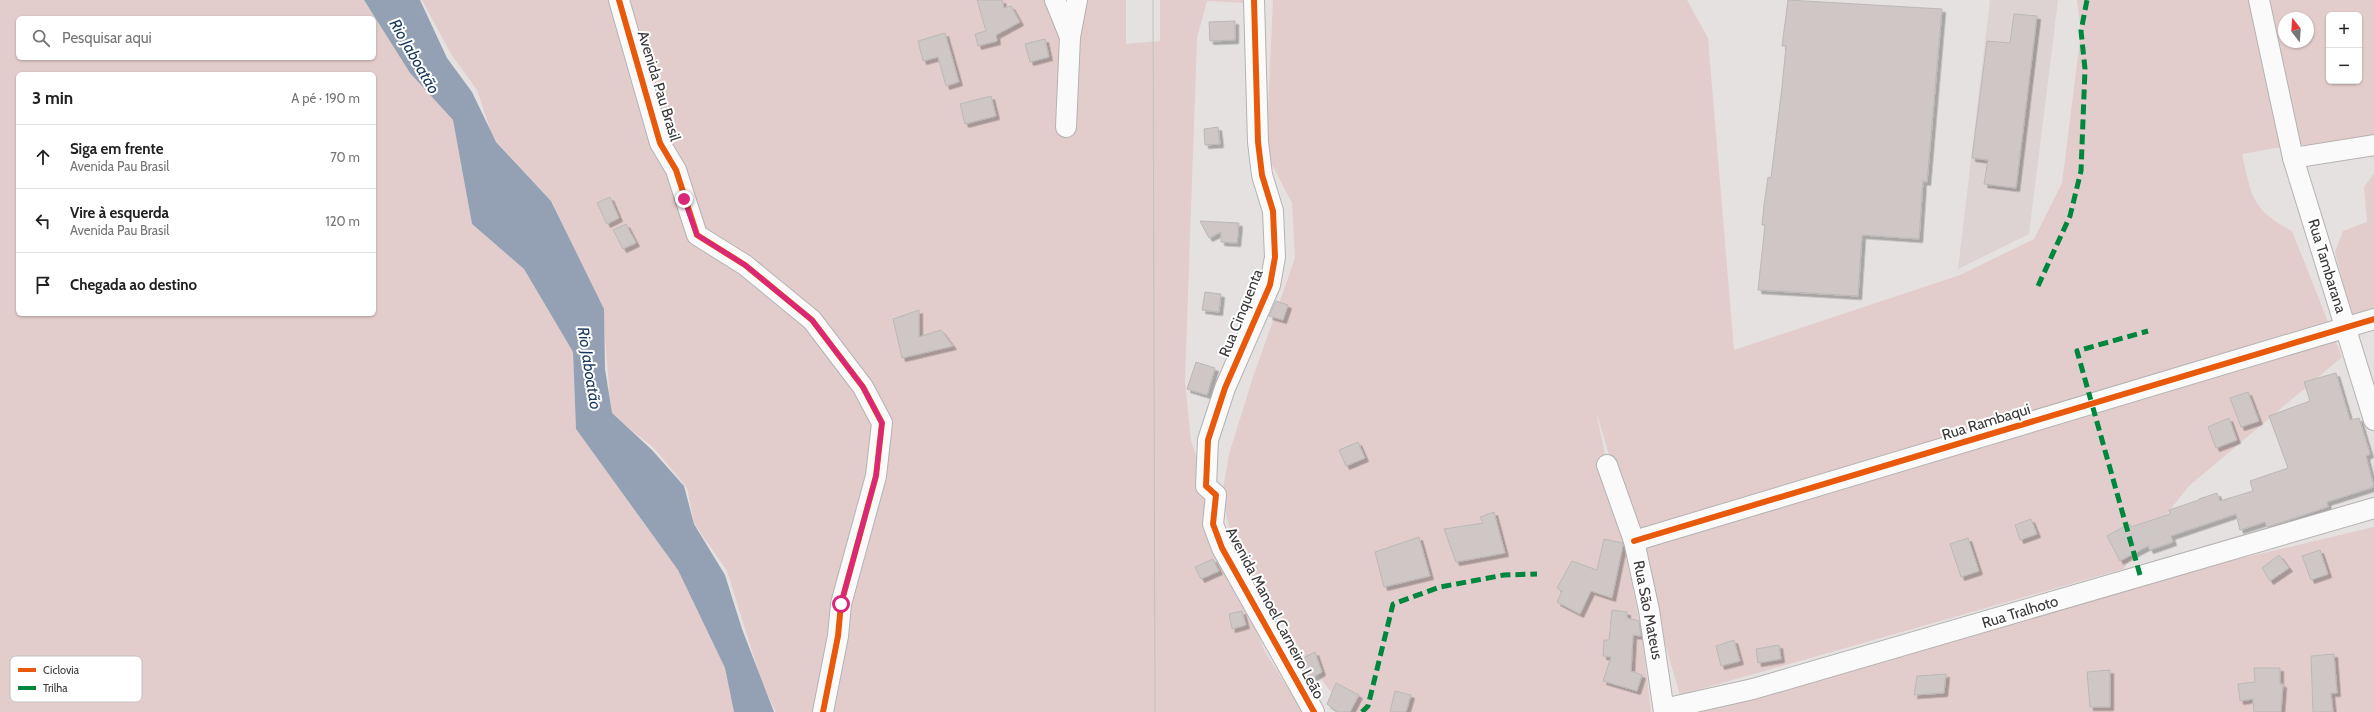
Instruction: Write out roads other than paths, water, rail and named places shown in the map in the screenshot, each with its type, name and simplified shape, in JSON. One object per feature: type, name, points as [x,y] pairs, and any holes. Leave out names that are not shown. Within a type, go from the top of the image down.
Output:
[{"type":"street","name":"Avenida Pau Brasil","points":[[619,0],[660,143],[676,170],[697,235],[745,265],[812,320],[863,387],[882,423],[876,476],[841,604],[838,636],[823,712]]},
{"type":"street","points":[[1055,0],[1070,37]]},
{"type":"street","points":[[1066,127],[1070,37],[1078,0]]},
{"type":"street","name":"Rua Cinquenta","points":[[1206,458],[1208,440],[1225,388],[1270,285],[1275,257],[1275,231],[1272,211],[1262,175],[1256,112],[1254,0]]},
{"type":"street","name":"Rua Tambarana","points":[[2259,0],[2293,158],[2374,420]]},
{"type":"street","points":[[2293,158],[2374,145]]},
{"type":"street","name":"Rua Rambaqui","points":[[1634,541],[2374,319]]},
{"type":"street","name":"Avenida Manoel Carneiro Leão","points":[[1206,458],[1206,486],[1216,495],[1214,524],[1222,548],[1314,712]]},
{"type":"street","name":"Rua São Mateus","points":[[1607,465],[1634,541],[1651,618],[1664,711]]},
{"type":"street","name":"Rua Tralhoto","points":[[1664,711],[1760,687],[2374,508]]},
{"type":"water","name":"Rio Jaboatão","points":[[364,0],[420,0],[447,58],[472,92],[496,142],[551,201],[604,309],[605,369],[612,413],[652,450],[684,486],[694,524],[725,575],[742,629],[774,712],[734,712],[725,668],[678,570],[576,429],[573,352],[524,269],[472,224],[453,120],[410,73],[376,19],[376,16],[374,16]]},
{"type":"tram line","points":[[1153,0],[1155,712]]}]
